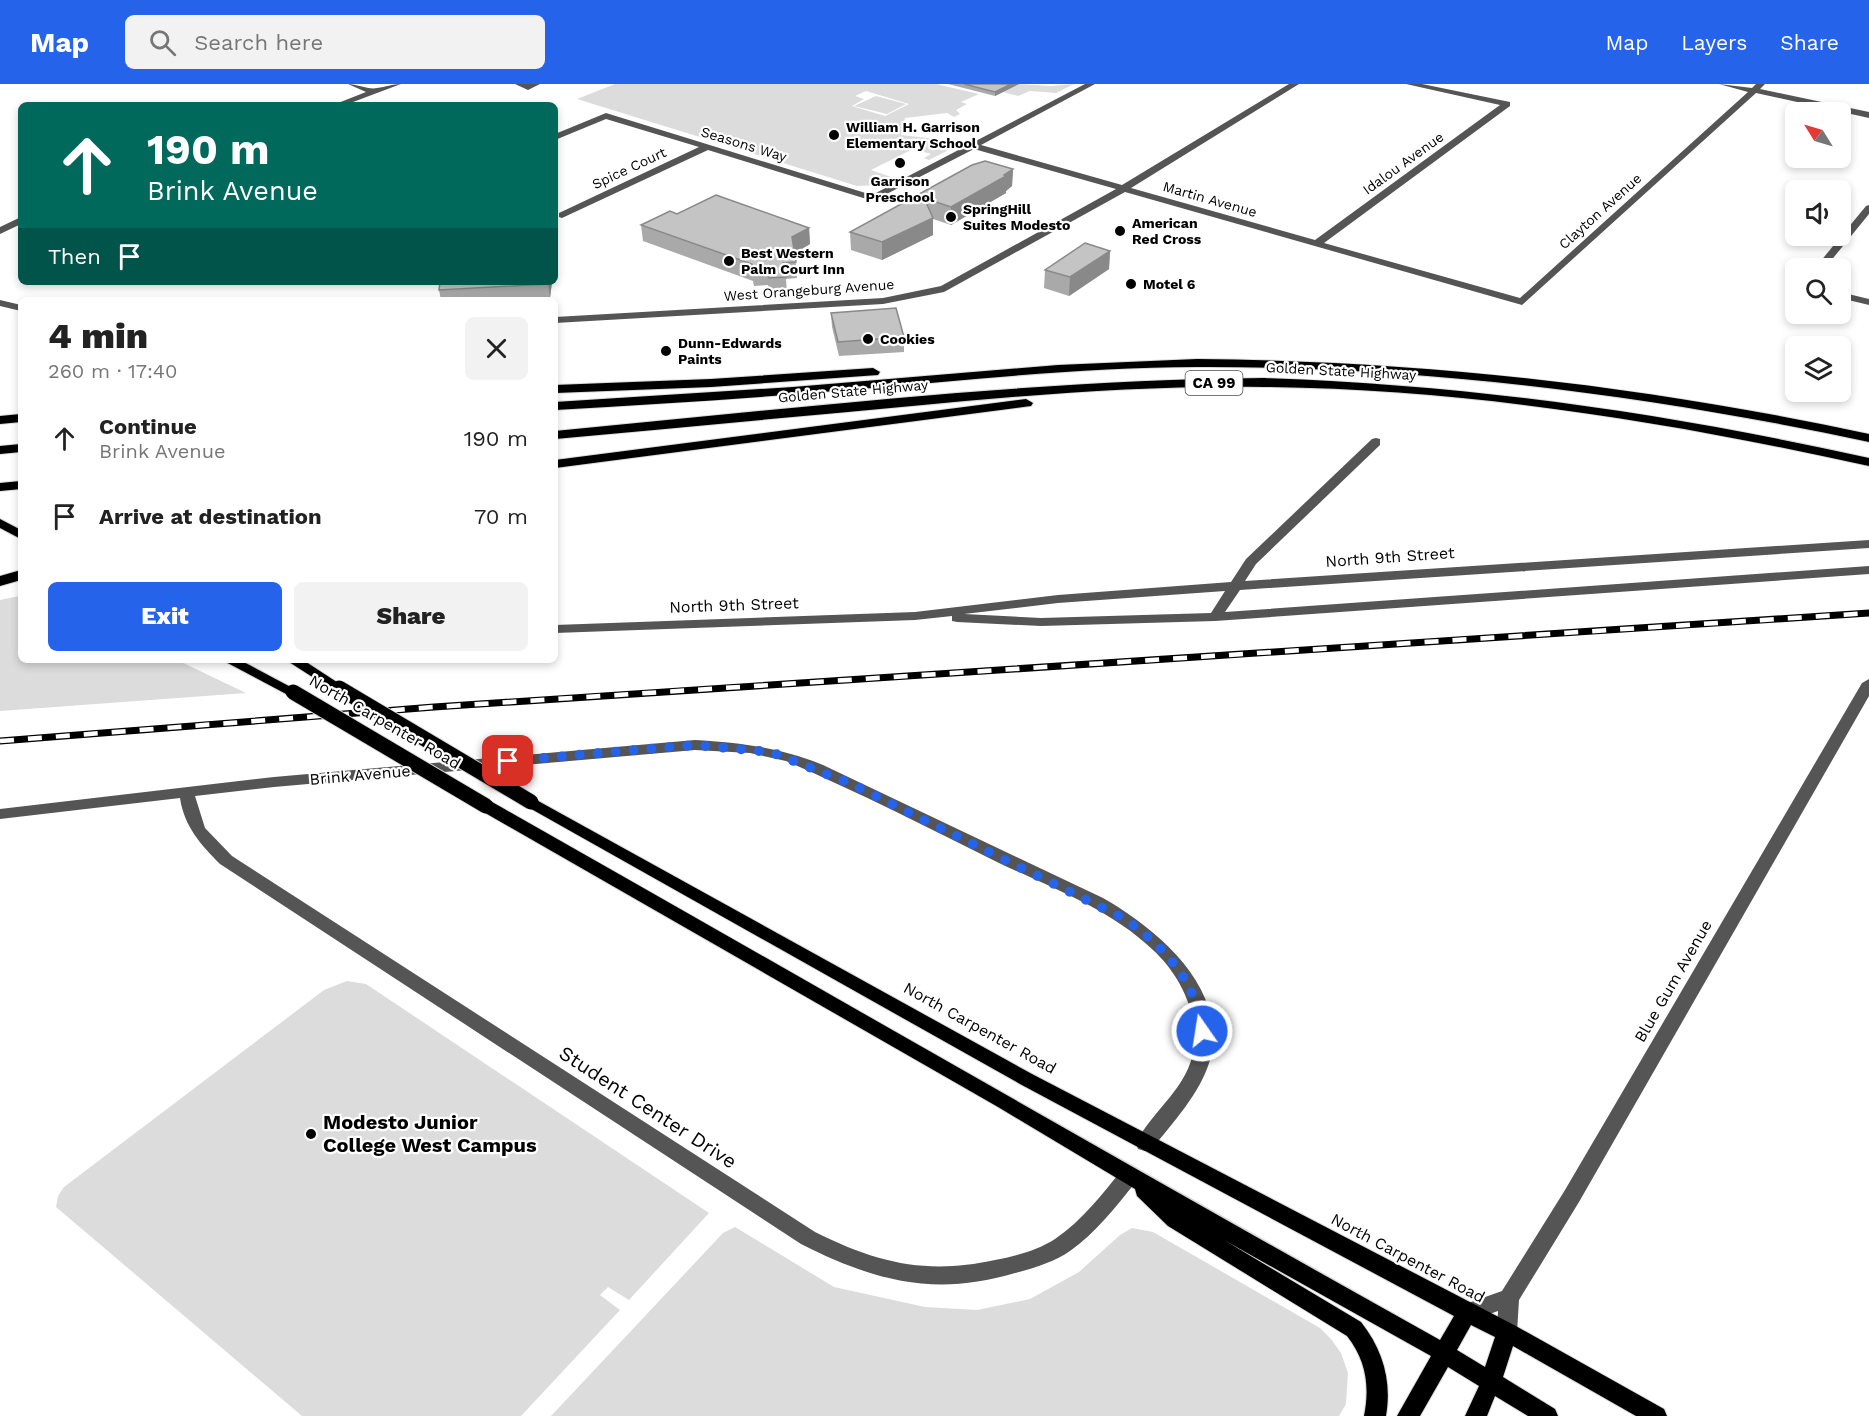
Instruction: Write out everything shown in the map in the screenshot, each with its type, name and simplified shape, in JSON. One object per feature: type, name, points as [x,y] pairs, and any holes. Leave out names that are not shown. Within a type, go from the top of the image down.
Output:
[{"type":"highway","points":[[558,388],[700,383],[944,367],[1061,363],[1196,363]]},
{"type":"highway","name":"Golden State Highway","points":[[558,406],[824,388],[1057,368],[1196,363],[1396,370],[1497,378],[1659,399],[1810,424],[1869,438]]},
{"type":"highway","name":"Golden State Highway","points":[[558,435],[1090,386],[1181,383],[1305,385],[1439,393],[1576,408],[1718,431],[1869,462]]},
{"type":"highway","points":[[558,464],[1029,403],[1305,385]]},
{"type":"highway","points":[[0,420],[18,418]]},
{"type":"highway","points":[[0,450],[18,448]]},
{"type":"highway","points":[[0,487],[18,485]]},
{"type":"highway","points":[[0,581],[18,576]]},
{"type":"main road","points":[[3,524],[18,533]]},
{"type":"main road","name":"North Carpenter Road","points":[[235,663],[293,692],[486,806],[1005,1101],[1129,1176],[1444,1353],[1548,1416]]},
{"type":"main road","name":"North Carpenter Road","points":[[298,663],[531,802],[1145,1143],[1467,1313],[1508,1332],[1656,1416]]},
{"type":"main road","points":[[1129,1176],[1175,1220],[1354,1329],[1364,1340],[1374,1360],[1378,1381],[1375,1416]]},
{"type":"main road","points":[[1408,1416],[1467,1313]]},
{"type":"main road","points":[[1476,1416],[1491,1382],[1508,1332]]},
{"type":"street","points":[[352,84],[375,92]]},
{"type":"street","points":[[346,102],[397,84]]},
{"type":"street","points":[[519,84],[532,86]]},
{"type":"street","points":[[974,146],[1090,84]]},
{"type":"street","name":"West Orangeburg Avenue","points":[[558,320],[883,301],[926,295],[959,283],[1123,189],[1295,84]]},
{"type":"street","name":"Idalou Avenue","points":[[1316,244],[1507,104],[1410,84]]},
{"type":"street","points":[[1723,84],[1757,87],[1869,115]]},
{"type":"street","name":"Clayton Avenue","points":[[1439,279],[1522,302],[1757,87]]},
{"type":"street","name":"Seasons Way","points":[[558,136],[606,116],[873,198],[974,146]]},
{"type":"street","name":"Martin Avenue","points":[[974,146],[1439,279]]},
{"type":"street","name":"Spice Court","points":[[562,215],[707,147]]},
{"type":"street","points":[[1828,258],[1869,208]]},
{"type":"street","points":[[0,231],[18,222]]},
{"type":"street","points":[[1851,298],[1869,302]]},
{"type":"street","points":[[0,303],[18,307]]},
{"type":"street","points":[[1215,618],[1251,562],[1376,442]]},
{"type":"street","name":"North 9th Street","points":[[558,629],[915,615],[1058,599],[1869,544]]},
{"type":"street","name":"North 9th Street","points":[[915,615],[1041,622],[1215,618],[1869,570]]},
{"type":"street","name":"Blue Gum Avenue","points":[[1509,1298],[1578,1187],[1869,683]]},
{"type":"street","name":"Brink Avenue","points":[[0,814],[187,794],[274,782],[695,745],[721,745],[771,752],[818,768],[1094,902],[1149,936],[1173,960],[1188,984],[1200,1016],[1203,1046],[1199,1065],[1186,1088],[1145,1143]]},
{"type":"street","name":"Student Center Drive","points":[[187,794],[191,817],[198,833],[226,860],[808,1238],[846,1258],[904,1275],[933,1277],[981,1273],[1030,1260],[1068,1241],[1104,1206],[1129,1176]]},
{"type":"street","points":[[1467,1313],[1509,1298],[1508,1332]]},
{"type":"shaded area","name":"William H. Garrison Elementary School","points":[[615,84],[936,84],[979,94],[961,102],[967,104],[956,110],[960,114],[954,117],[947,113],[905,118],[901,135],[964,142],[929,160],[924,158],[931,154],[913,149],[871,170],[894,178],[880,185],[857,186],[577,99]],"holes":[[[866,91],[909,104],[885,116],[852,106],[864,99],[855,96]]]},
{"type":"shaded area","points":[[1018,84],[1051,86],[1074,84],[1056,93],[1030,91],[1018,96],[1003,92]]},
{"type":"shaded area","points":[[876,96],[906,104],[887,114],[854,106]]},
{"type":"shaded area","points":[[18,596],[18,663],[183,663],[246,693],[0,711],[0,600]]},
{"type":"shaded area","points":[[347,981],[366,984],[709,1213],[629,1300],[608,1287],[600,1295],[620,1310],[521,1416],[302,1416],[56,1207],[58,1196],[64,1187],[324,990]]},
{"type":"shaded area","points":[[735,1227],[834,1287],[925,1307],[977,1310],[1030,1299],[1079,1272],[1120,1235],[1132,1228],[1153,1232],[1320,1328],[1341,1353],[1348,1373],[1346,1404],[1339,1416],[551,1416],[723,1233]]},
{"type":"building","points":[[964,84],[1011,84],[995,92]]},
{"type":"building","points":[[985,161],[1013,169],[1004,175],[1006,176],[951,207],[924,198],[933,218],[882,242],[850,232],[972,165]]},
{"type":"building","points":[[716,195],[809,228],[792,237],[796,262],[783,263],[786,277],[769,278],[767,268],[753,269],[752,264],[641,225],[670,211],[677,214]]},
{"type":"building","points":[[1085,243],[1110,251],[1070,277],[1045,270]]},
{"type":"building","points":[[440,285],[530,285],[439,290]]},
{"type":"building","points":[[896,308],[904,337],[838,342],[831,313]]},
{"type":"railway","points":[[0,741],[434,707],[1869,613]]},
{"type":"place","name":"William H. Garrison Elementary School","points":[[834,135]]},
{"type":"place","name":"Garrison Preschool","points":[[900,163]]},
{"type":"place","name":"SpringHill Suites Modesto","points":[[951,217]]},
{"type":"place","name":"American Red Cross","points":[[1120,231]]},
{"type":"place","name":"Best Western Palm Court Inn","points":[[729,261]]},
{"type":"place","name":"Motel 6","points":[[1131,284]]},
{"type":"place","name":"Cookies","points":[[868,339]]},
{"type":"place","name":"Dunn-Edwards Paints","points":[[666,351]]},
{"type":"place","name":"Modesto Junior College West Campus","points":[[311,1134]]},
{"type":"route","points":[[508,761],[695,745],[750,748],[790,757],[818,768],[1125,919],[1149,936],[1173,960],[1188,984],[1200,1016],[1202,1031]]}]
